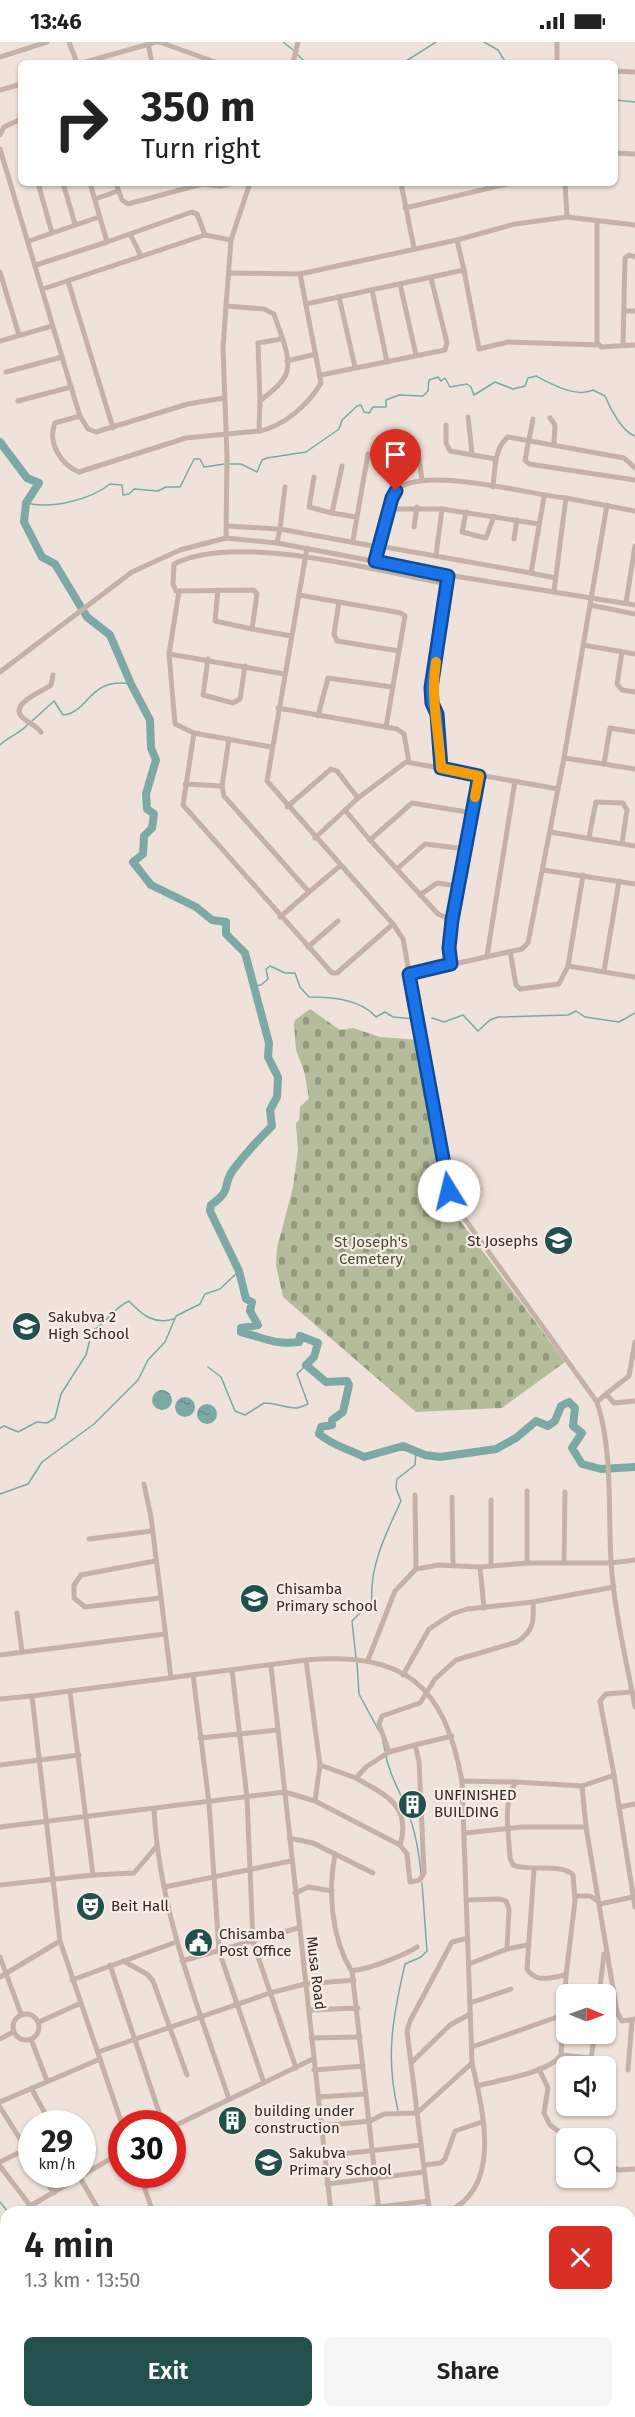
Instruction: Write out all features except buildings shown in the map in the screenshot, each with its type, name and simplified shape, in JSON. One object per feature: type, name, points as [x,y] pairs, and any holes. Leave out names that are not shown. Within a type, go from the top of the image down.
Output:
[{"type":"street","points":[[0,57],[47,42]]},
{"type":"street","points":[[69,42],[76,60]]},
{"type":"street","points":[[92,60],[157,42],[209,60]]},
{"type":"street","points":[[294,60],[298,42]]},
{"type":"street","points":[[557,42],[557,60]]},
{"type":"street","points":[[148,43],[151,60]]},
{"type":"street","points":[[197,60],[198,56]]},
{"type":"street","points":[[618,71],[635,72]]},
{"type":"street","points":[[0,90],[18,85]]},
{"type":"street","points":[[0,135],[4,127],[18,120]]},
{"type":"street","points":[[0,149],[80,416],[92,432],[113,428],[188,404],[224,398]]},
{"type":"street","points":[[618,153],[635,154]]},
{"type":"street","points":[[0,178],[8,175]]},
{"type":"street","points":[[39,186],[52,233]]},
{"type":"street","points":[[64,186],[75,224]]},
{"type":"street","points":[[91,186],[107,242]]},
{"type":"street","points":[[117,186],[125,203],[133,204],[196,186]]},
{"type":"street","points":[[226,538],[227,456],[224,398],[226,306],[231,240],[249,186]]},
{"type":"street","points":[[401,186],[414,248]]},
{"type":"street","points":[[405,208],[483,186]]},
{"type":"street","points":[[565,186],[567,217]]},
{"type":"street","points":[[94,199],[118,191]]},
{"type":"street","points":[[36,266],[195,212],[205,235]]},
{"type":"street","points":[[28,241],[99,217]]},
{"type":"street","points":[[229,273],[300,274],[457,240],[515,224],[567,217],[635,225]]},
{"type":"street","points":[[597,222],[596,340],[599,345]]},
{"type":"street","points":[[130,234],[141,256]]},
{"type":"street","points":[[43,289],[205,235],[231,240]]},
{"type":"street","points":[[457,240],[479,349],[508,342],[635,345]]},
{"type":"street","points":[[623,345],[625,258],[629,255],[635,257]]},
{"type":"street","points":[[306,304],[464,270]]},
{"type":"street","points":[[0,272],[19,335]]},
{"type":"street","points":[[80,416],[56,423],[53,429],[54,445],[64,463],[79,472],[186,438],[273,429],[285,421],[319,387],[321,375],[300,274]]},
{"type":"street","points":[[321,375],[441,352],[447,345],[431,278]]},
{"type":"street","points":[[68,281],[113,428]]},
{"type":"street","points":[[400,284],[416,355]]},
{"type":"street","points":[[372,290],[387,362]]},
{"type":"street","points":[[339,297],[355,367]]},
{"type":"street","points":[[226,306],[270,311],[274,314],[288,361],[286,376],[260,401]]},
{"type":"street","points":[[624,310],[635,311]]},
{"type":"street","points":[[0,341],[52,326]]},
{"type":"street","points":[[259,431],[258,343],[281,339]]},
{"type":"street","points":[[288,361],[316,354]]},
{"type":"street","points":[[6,372],[62,357]]},
{"type":"street","points":[[18,401],[71,387]]},
{"type":"street","points":[[468,417],[472,453]]},
{"type":"street","points":[[550,418],[556,428],[554,443]]},
{"type":"street","points":[[532,419],[525,460],[529,464],[635,480]]},
{"type":"street","points":[[446,425],[448,449],[453,453],[472,453],[496,459]]},
{"type":"street","points":[[494,487],[496,459],[507,438],[554,443],[624,458],[635,468]]},
{"type":"street","points":[[353,540],[368,454],[419,452],[422,480]]},
{"type":"street","points":[[332,513],[342,466]]},
{"type":"street","points":[[314,477],[309,507],[356,517]]},
{"type":"street","points":[[375,561],[392,498],[400,487],[422,480],[446,479],[544,497],[607,505],[635,512]]},
{"type":"street","points":[[277,543],[285,488]]},
{"type":"street","points":[[531,573],[544,497]]},
{"type":"street","points":[[554,591],[566,498]]},
{"type":"street","points":[[409,974],[522,949],[528,943],[564,758],[607,505]]},
{"type":"street","points":[[388,509],[417,507],[442,509],[539,524]]},
{"type":"street","points":[[414,527],[417,507]]},
{"type":"street","points":[[436,555],[442,509]]},
{"type":"street","points":[[466,512],[462,532],[486,538],[494,516]]},
{"type":"street","points":[[514,539],[517,520]]},
{"type":"street","points":[[227,526],[279,529],[353,540],[379,547],[436,555],[555,578]]},
{"type":"street","points":[[0,672],[132,572],[154,561],[203,543],[226,538],[277,543],[448,576],[635,605]]},
{"type":"street","points":[[626,603],[635,546]]},
{"type":"street","points":[[307,548],[271,747],[267,781],[287,807],[393,924],[403,939],[449,1191],[454,1204],[597,1402],[602,1417],[608,1473],[611,1563],[635,1707]]},
{"type":"street","points":[[271,747],[194,733],[175,724],[169,654],[179,591],[173,584],[174,564],[182,560],[218,553],[265,551],[447,584]]},
{"type":"street","points":[[441,768],[437,714],[432,703],[431,688],[448,576]]},
{"type":"street","points":[[218,590],[215,621],[291,636]]},
{"type":"street","points":[[179,591],[256,591],[252,629]]},
{"type":"street","points":[[299,596],[404,614],[406,619],[386,727]]},
{"type":"street","points":[[339,602],[334,634],[337,641],[399,651]]},
{"type":"street","points":[[590,605],[635,614]]},
{"type":"street","points":[[583,645],[635,654]]},
{"type":"street","points":[[622,652],[617,684],[622,690],[635,692]]},
{"type":"street","points":[[169,654],[284,674]]},
{"type":"street","points":[[208,659],[203,695],[233,703],[240,699],[245,666]]},
{"type":"street","points":[[41,732],[21,716],[20,711],[22,704],[51,685],[53,675]]},
{"type":"street","points":[[318,716],[328,678],[392,687]]},
{"type":"street","points":[[278,708],[386,727],[404,734],[410,762]]},
{"type":"street","points":[[604,764],[610,728],[635,732]]},
{"type":"street","points":[[194,733],[183,805],[280,917],[335,974],[393,924]]},
{"type":"street","points":[[229,739],[222,786],[227,799],[309,892]]},
{"type":"street","points":[[564,758],[635,770]]},
{"type":"street","points":[[315,838],[358,798],[401,764],[410,762],[558,789]]},
{"type":"street","points":[[287,807],[328,770],[333,769],[358,798]]},
{"type":"street","points":[[451,964],[449,948],[452,920],[479,776]]},
{"type":"street","points":[[487,956],[515,781]]},
{"type":"street","points":[[185,784],[222,786]]},
{"type":"street","points":[[589,837],[596,802],[623,803],[627,810],[622,843]]},
{"type":"street","points":[[370,840],[412,803],[473,813]]},
{"type":"street","points":[[345,810],[438,914],[452,920]]},
{"type":"street","points":[[550,832],[635,846]]},
{"type":"street","points":[[397,869],[424,844],[466,849]]},
{"type":"street","points":[[280,917],[340,866]]},
{"type":"street","points":[[543,870],[635,884]]},
{"type":"street","points":[[510,951],[516,985],[525,990],[559,984],[568,966],[583,875]]},
{"type":"street","points":[[604,971],[619,881]]},
{"type":"street","points":[[420,895],[437,883],[458,886]]},
{"type":"street","points":[[308,947],[338,921]]},
{"type":"street","points":[[568,966],[635,977]]},
{"type":"street","points":[[597,1402],[629,1376],[635,1342]]},
{"type":"street","points":[[606,1394],[614,1403],[635,1401]]},
{"type":"street","points":[[144,1484],[171,1678]]},
{"type":"street","points":[[527,1491],[527,1563]]},
{"type":"street","points":[[564,1563],[565,1492]]},
{"type":"street","points":[[415,1495],[416,1569]]},
{"type":"street","points":[[452,1497],[453,1565]]},
{"type":"street","points":[[490,1500],[491,1566]]},
{"type":"street","points":[[89,1539],[152,1531]]},
{"type":"street","points":[[368,1660],[394,1591],[416,1569],[453,1565],[480,1567],[527,1563],[611,1563],[635,1560]]},
{"type":"street","points":[[155,1561],[81,1575],[74,1586],[74,1598],[85,1606],[160,1598]]},
{"type":"street","points":[[480,1567],[483,1608]]},
{"type":"street","points":[[402,1675],[429,1629],[452,1614],[614,1587]]},
{"type":"street","points":[[386,1755],[380,1719],[384,1714],[420,1703],[435,1679],[456,1660],[517,1642],[525,1636],[531,1631],[534,1619],[533,1602]]},
{"type":"street","points":[[17,1613],[22,1652]]},
{"type":"street","points":[[0,1655],[165,1634]]},
{"type":"street","points":[[0,1699],[70,1692],[306,1660],[349,1658],[368,1660],[402,1675],[426,1692],[443,1716],[452,1736],[462,1781],[472,2063],[482,2122],[484,2170],[467,2202],[459,2206]]},
{"type":"street","points":[[306,1660],[320,1765],[315,1801]]},
{"type":"street","name":"Musa Road","points":[[271,1666],[330,2206]]},
{"type":"street","points":[[232,1670],[247,1797],[253,1942],[296,2068]]},
{"type":"street","points":[[193,1675],[209,1803],[219,1951],[264,2083]]},
{"type":"street","points":[[70,1692],[93,1875]]},
{"type":"street","points":[[632,1692],[606,1694],[600,1701],[633,1880],[635,1906]]},
{"type":"street","points":[[32,1696],[60,1941],[117,2110]]},
{"type":"street","points":[[200,1738],[277,1730]]},
{"type":"street","points":[[356,1778],[366,1767],[386,1755],[452,1736]]},
{"type":"street","points":[[0,1827],[285,1792],[315,1801],[400,1845],[407,1854],[411,1882],[422,1878],[420,1784],[415,1745]]},
{"type":"street","points":[[0,1765],[79,1755]]},
{"type":"street","points":[[320,1765],[356,1778],[394,1801],[403,1824],[400,1845]]},
{"type":"street","points":[[462,1781],[582,1786],[614,1775]]},
{"type":"street","points":[[516,1782],[511,1790],[508,1806],[512,1863],[522,1868],[570,1871],[575,1896],[565,1984]]},
{"type":"street","points":[[582,1786],[586,1827],[617,2012],[621,2020],[633,2020],[633,2045],[628,2070]]},
{"type":"street","points":[[619,1807],[635,1804]]},
{"type":"street","points":[[154,1809],[156,1847],[176,1942],[229,2099]]},
{"type":"street","points":[[465,1833],[508,1828],[586,1827]]},
{"type":"street","points":[[289,1838],[313,1843],[373,1873]]},
{"type":"street","points":[[0,1885],[134,1873],[156,1847]]},
{"type":"street","points":[[335,1854],[332,1892],[340,1949],[352,1971],[354,1980],[379,2206]]},
{"type":"street","points":[[165,1887],[291,1861]]},
{"type":"street","points":[[534,1869],[526,1964],[532,1975],[544,1979],[566,1975]]},
{"type":"street","points":[[295,1893],[309,1887],[332,1892]]},
{"type":"street","points":[[575,1896],[590,1896],[600,1904]]},
{"type":"street","points":[[600,1904],[633,1897]]},
{"type":"street","points":[[466,1900],[500,1899],[506,1901],[509,1909],[507,1949]]},
{"type":"street","points":[[182,1961],[298,1928]]},
{"type":"street","points":[[429,2206],[407,2035],[410,2021],[452,1942],[468,1938]]},
{"type":"street","points":[[3,1976],[60,1941]]},
{"type":"street","points":[[72,1980],[176,1942]]},
{"type":"street","points":[[469,1964],[507,1949],[528,1945]]},
{"type":"street","points":[[600,1984],[605,1946]]},
{"type":"street","points":[[352,1971],[417,1947]]},
{"type":"street","points":[[0,1957],[3,1976],[21,2014]]},
{"type":"street","points":[[123,1960],[150,1977],[187,2075]]},
{"type":"street","points":[[110,1965],[158,2110]]},
{"type":"street","points":[[0,2102],[136,2040],[270,1993],[305,1984],[354,1980]]},
{"type":"street","points":[[470,2003],[511,1989]]},
{"type":"street","points":[[39,2022],[81,2003]]},
{"type":"street","points":[[309,2010],[358,2008]]},
{"type":"street","points":[[13,2032],[14,2021],[21,2014],[30,2014],[39,2022]]},
{"type":"street","points":[[412,2062],[450,2025],[470,2014]]},
{"type":"street","points":[[472,2047],[556,2017]]},
{"type":"street","points":[[13,2032],[22,2040],[31,2039],[38,2033],[39,2022]]},
{"type":"street","points":[[0,2039],[13,2032]]},
{"type":"street","points":[[311,2038],[360,2037]]},
{"type":"street","points":[[31,2039],[47,2081]]},
{"type":"street","points":[[477,2086],[553,2063],[561,2055],[561,2044]]},
{"type":"street","points":[[561,2055],[591,2058],[593,2044]]},
{"type":"street","points":[[186,2120],[313,2059]]},
{"type":"street","points":[[321,2126],[370,2121],[384,2114],[417,2113],[472,2063]]},
{"type":"street","points":[[314,2070],[363,2066]]},
{"type":"street","points":[[539,2069],[548,2088],[544,2103],[547,2119],[556,2129]]},
{"type":"street","points":[[31,2088],[43,2110]]},
{"type":"street","points":[[318,2097],[366,2094]]},
{"type":"street","points":[[0,2107],[18,2132]]},
{"type":"street","points":[[327,2184],[376,2178],[424,2169],[441,2163],[454,2132],[482,2122]]},
{"type":"street","points":[[324,2156],[421,2145]]},
{"type":"street","points":[[18,2153],[0,2164],[29,2206]]},
{"type":"street","points":[[616,2169],[635,2169]]},
{"type":"street","points":[[51,2188],[54,2193]]},
{"type":"street","points":[[32,2206],[61,2188]]},
{"type":"street","points":[[86,2188],[96,2206]]},
{"type":"street","points":[[145,2188],[151,2206]]},
{"type":"street","points":[[404,2206],[428,2201]]},
{"type":"green space","name":"St Joseph's Cemetery","points":[[310,1009],[340,1030],[353,1028],[380,1037],[420,1040],[449,1199],[455,1214],[565,1362],[502,1408],[416,1412],[283,1297],[276,1265],[277,1248],[293,1187],[298,1150],[296,1123],[299,1120],[300,1107],[309,1098],[304,1071],[296,1050],[294,1024],[295,1020]]},
{"type":"water","points":[[162,1390],[169,1393],[172,1400],[169,1407],[162,1410],[155,1407],[152,1400],[155,1393]]},
{"type":"water","points":[[185,1397],[192,1400],[195,1407],[192,1414],[185,1417],[178,1414],[175,1407],[178,1400]]},
{"type":"water","points":[[207,1404],[214,1407],[217,1414],[214,1421],[207,1424],[200,1421],[197,1414],[200,1407]]},
{"type":"waterway","points":[[283,42],[293,50]]},
{"type":"waterway","points":[[408,60],[436,42]]},
{"type":"waterway","points":[[484,42],[498,50],[504,60]]},
{"type":"waterway","points":[[298,55],[303,60]]},
{"type":"waterway","points":[[618,100],[635,102]]},
{"type":"waterway","points":[[229,464],[241,464],[257,472],[262,460],[306,452],[339,429],[342,420],[357,406],[361,405],[364,412],[369,413],[373,407],[386,407],[386,400],[399,395],[423,396],[428,391],[429,380],[438,377],[441,381],[445,378],[450,387],[467,384],[474,395],[495,382],[513,389],[525,386],[528,378],[536,376],[571,391],[593,390],[605,396],[621,425],[635,436]]},
{"type":"waterway","points":[[0,442],[27,478],[39,483],[26,503],[24,522],[42,557],[55,564],[87,617],[110,635],[131,684],[150,720],[151,748],[156,760],[146,794],[147,809],[154,814],[152,828],[144,836],[143,854],[133,862],[151,885],[196,907],[212,920],[226,922],[226,934],[245,953],[269,1043],[268,1057],[278,1077],[277,1097],[270,1110],[272,1126],[233,1170],[225,1191],[211,1205],[210,1211],[239,1271],[246,1299],[252,1302],[250,1311],[258,1325],[241,1328],[241,1332],[276,1342],[299,1342],[300,1336],[318,1343],[314,1357],[306,1365],[326,1382],[347,1381],[349,1385],[343,1412],[332,1420],[332,1425],[321,1427],[319,1434],[336,1445],[364,1457],[403,1446],[425,1455],[440,1457],[496,1449],[516,1438],[536,1421],[548,1426],[555,1421],[561,1406],[569,1402],[575,1408],[573,1426],[582,1433],[572,1448],[582,1464],[601,1469],[635,1467]]},
{"type":"waterway","points":[[26,503],[47,505],[70,502],[92,495],[110,484],[122,485],[123,495],[129,494],[134,489],[158,491],[166,487],[180,487],[194,459],[200,459],[204,467],[224,464]]},
{"type":"waterway","points":[[32,721],[54,701],[63,715],[79,708],[97,690],[117,683],[131,684]]},
{"type":"waterway","points":[[0,745],[28,724]]},
{"type":"waterway","points":[[254,986],[261,985],[268,979],[266,969],[270,966],[285,973],[295,973],[300,987],[309,997],[354,1003],[370,1011],[376,1017],[385,1012],[393,1017],[415,1019]]},
{"type":"waterway","points":[[432,1018],[444,1022],[463,1015],[478,1031],[490,1020],[498,1017],[568,1015],[576,1011],[585,1017],[619,1022],[635,1013]]},
{"type":"waterway","points":[[0,1494],[28,1484],[42,1462],[94,1424],[138,1380],[148,1360],[165,1342],[176,1316],[200,1304],[205,1294],[220,1289],[239,1271]]},
{"type":"waterway","points":[[0,1428],[4,1426],[18,1432],[37,1422],[47,1423],[55,1418],[61,1394],[86,1355],[92,1331],[123,1304],[129,1301],[139,1311],[154,1320],[174,1319]]},
{"type":"waterway","points":[[208,1367],[221,1377],[235,1411],[245,1415],[264,1403],[298,1408],[308,1404],[297,1374],[306,1365]]},
{"type":"waterway","points":[[356,1658],[352,1621],[372,1601],[376,1562],[401,1501],[396,1488],[397,1479],[415,1465],[416,1452]]},
{"type":"waterway","points":[[357,1663],[359,1694],[379,1731]]},
{"type":"waterway","points":[[383,1741],[385,1751]]},
{"type":"waterway","points":[[386,1756],[413,1827],[421,1874]]},
{"type":"waterway","points":[[398,2110],[392,2072],[392,2037],[405,1964],[421,1957],[427,1951],[422,1883]]},
{"type":"waterway","points":[[0,2202],[3,2206]]},
{"type":"slow traffic","points":[[436,662],[431,688],[432,703],[437,714],[441,768],[479,776],[475,797]]},
{"type":"place","name":"St Josephs","points":[[559,1241]]},
{"type":"place","name":"Sakubva 2 High School","points":[[27,1326]]},
{"type":"place","name":"Chisamba Primary school","points":[[255,1598]]},
{"type":"place","name":"UNFINISHED BUILDING","points":[[413,1804]]},
{"type":"place","name":"Beit Hall","points":[[90,1906]]},
{"type":"place","name":"Chisamba Post Office","points":[[198,1943]]},
{"type":"place","name":"building under construction","points":[[233,2120]]},
{"type":"place","name":"Sakubva Primary School","points":[[268,2162]]},
{"type":"route","points":[[396,491],[383,526],[381,544],[378,547],[375,561],[448,576],[431,688],[432,703],[437,714],[441,768],[479,776],[452,920],[449,948],[451,964],[409,974],[436,1108],[449,1191]]}]
